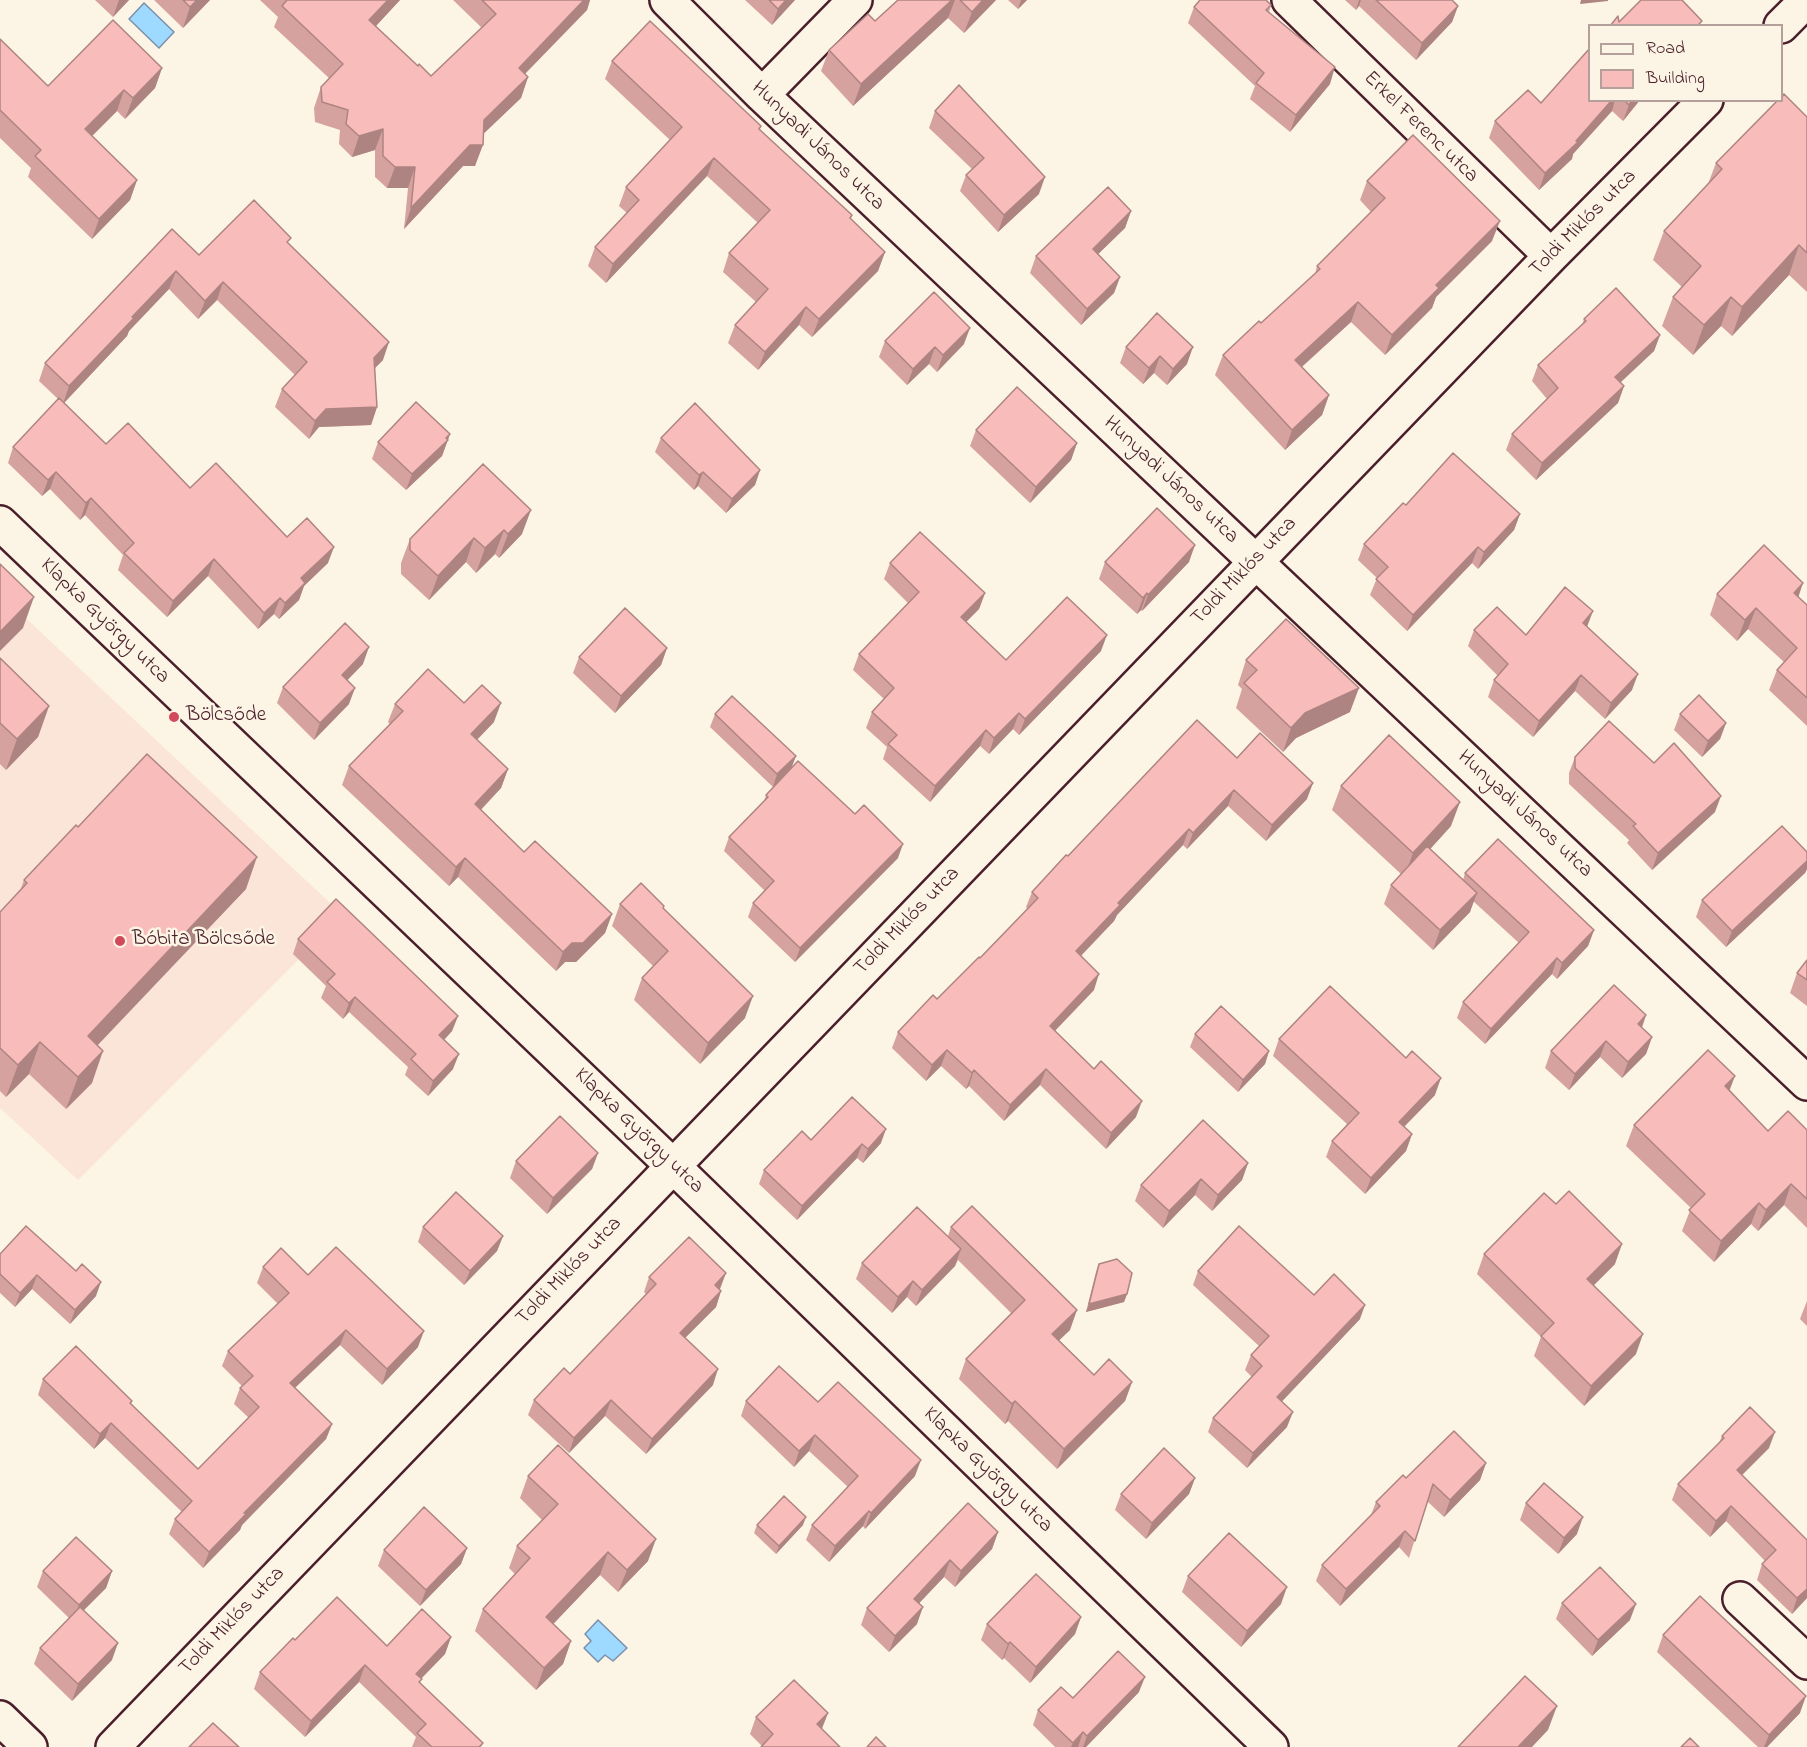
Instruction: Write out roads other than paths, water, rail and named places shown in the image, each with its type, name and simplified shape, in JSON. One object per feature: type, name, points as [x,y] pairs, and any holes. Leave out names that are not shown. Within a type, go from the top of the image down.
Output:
[{"type":"street","name":"Hunyadi János utca","points":[[667,0],[762,95],[1807,1083]]},
{"type":"street","points":[[762,95],[855,0]]},
{"type":"street","name":"Erkel Ferenc utca","points":[[1289,0],[1551,256]]},
{"type":"street","points":[[1783,24],[1807,0]]},
{"type":"street","name":"Toldi Miklós utca","points":[[113,1747],[1256,561],[1551,256],[1704,102]]},
{"type":"street","name":"Klapka György utca","points":[[0,523],[673,1166],[1271,1747]]},
{"type":"street","points":[[1740,1599],[1807,1662]]},
{"type":"street","points":[[0,1718],[30,1747]]},
{"type":"water","points":[[144,3],[174,32],[159,48],[129,19]]},
{"type":"water","points":[[598,1620],[627,1648],[613,1661],[605,1655],[598,1662],[584,1648],[591,1641],[585,1634]]},
{"type":"place","name":"Bölcsőde","points":[[174,717]]},
{"type":"place","name":"Bóbita Bölcsőde","points":[[120,941]]}]
